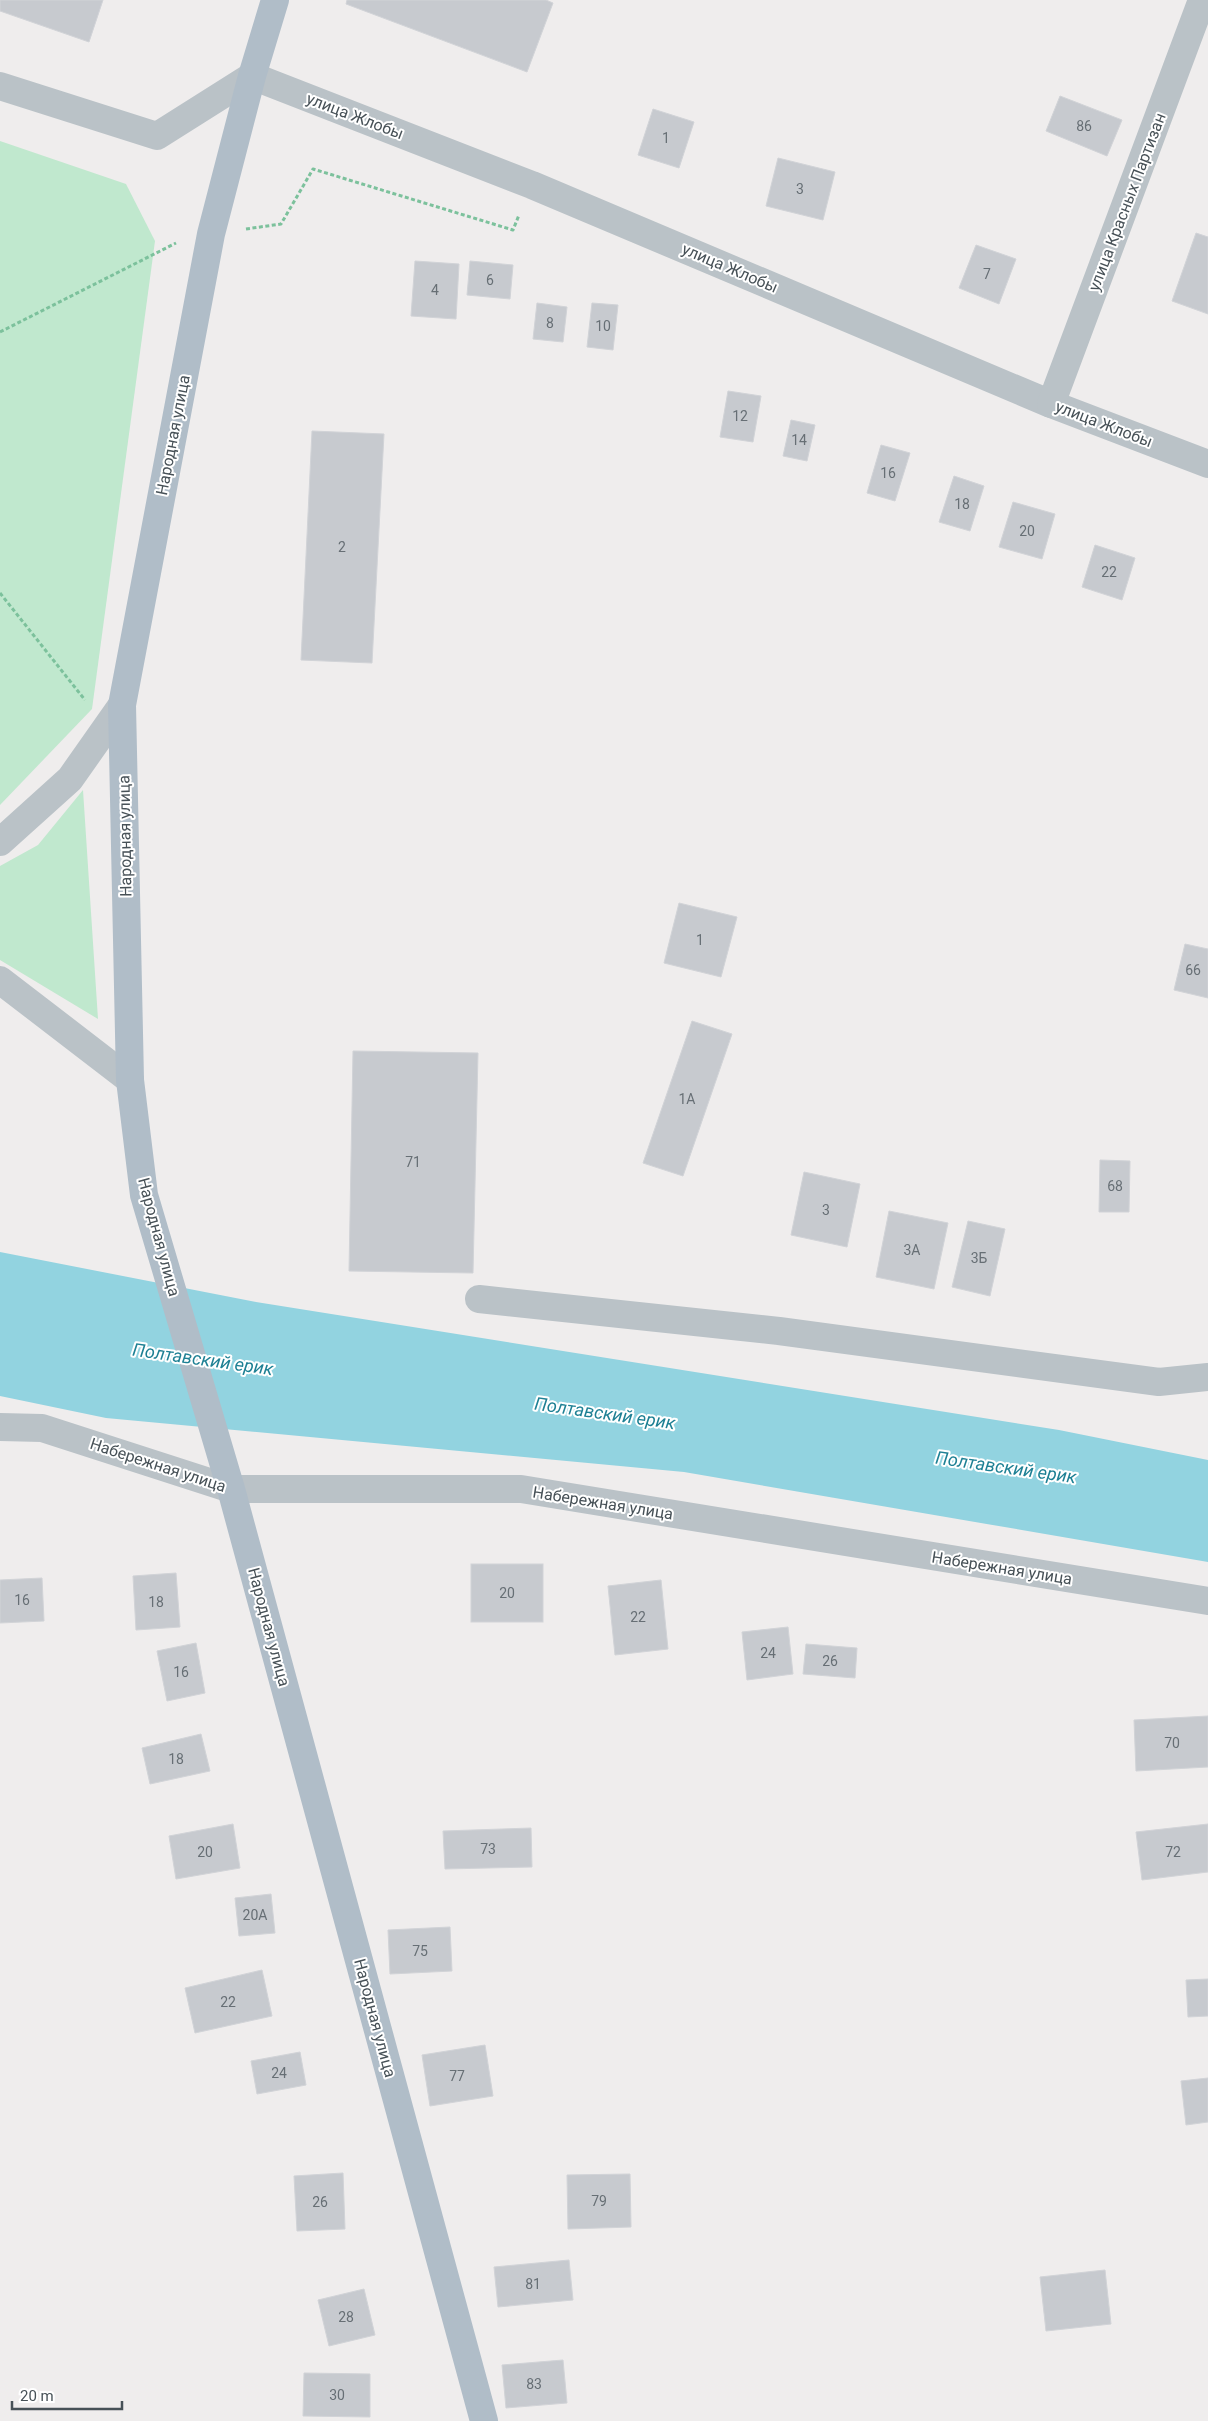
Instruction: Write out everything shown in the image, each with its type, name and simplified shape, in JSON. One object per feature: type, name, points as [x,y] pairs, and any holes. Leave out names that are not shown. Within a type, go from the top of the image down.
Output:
[{"type":"main road","name":"Народная улица","points":[[275,0],[252,76],[211,234],[122,705],[130,1080],[144,1194],[231,1488],[484,2421]]},
{"type":"street","name":"улица Красных Партизан","points":[[1051,404],[1202,0]]},
{"type":"street","points":[[0,86],[157,136],[252,76]]},
{"type":"street","name":"улица Жлобы","points":[[252,76],[532,185],[1051,404],[1208,464]]},
{"type":"street","points":[[0,842],[70,779],[122,705]]},
{"type":"street","points":[[0,980],[130,1080]]},
{"type":"street","points":[[479,1299],[779,1331],[1159,1382],[1208,1377]]},
{"type":"street","name":"Набережная улица","points":[[0,1427],[42,1428],[231,1488],[521,1490],[1208,1602]]},
{"type":"path","points":[[0,332],[178,242],[211,234],[281,224],[313,169],[513,230],[532,185]]},
{"type":"path","points":[[0,593],[92,709],[122,705]]},
{"type":"green space","points":[[0,141],[126,184],[155,241],[92,709],[0,805]]},
{"type":"green space","points":[[83,790],[98,1019],[0,960],[0,866],[38,845]]},
{"type":"water","name":"Полтавский ерик","points":[[0,1252],[256,1302],[1059,1430],[1208,1460],[1208,1562],[684,1472],[106,1418],[0,1396]]},
{"type":"building","points":[[0,0],[103,0],[89,42],[0,11]]},
{"type":"building","points":[[347,0],[546,0],[553,3],[527,72],[346,4]]},
{"type":"building","points":[[1060,96],[1122,120],[1107,156],[1046,131]]},
{"type":"building","points":[[653,109],[694,122],[679,168],[638,155]]},
{"type":"building","points":[[778,158],[835,172],[823,220],[766,206]]},
{"type":"building","points":[[1196,233],[1208,237],[1208,314],[1172,301]]},
{"type":"building","points":[[976,245],[1016,259],[999,304],[959,288]]},
{"type":"building","points":[[415,261],[459,264],[456,319],[411,316]]},
{"type":"building","points":[[470,261],[513,265],[510,299],[467,295]]},
{"type":"building","points":[[537,303],[567,307],[563,342],[533,339]]},
{"type":"building","points":[[592,303],[618,305],[613,350],[587,347]]},
{"type":"building","points":[[728,391],[761,396],[753,442],[720,437]]},
{"type":"building","points":[[791,420],[815,425],[807,461],[783,456]]},
{"type":"building","points":[[312,431],[384,434],[372,663],[301,660]]},
{"type":"building","points":[[881,445],[910,453],[895,501],[867,493]]},
{"type":"building","points":[[954,476],[984,486],[970,531],[939,522]]},
{"type":"building","points":[[1013,502],[1055,514],[1042,559],[999,547]]},
{"type":"building","points":[[1095,545],[1135,558],[1122,600],[1082,587]]},
{"type":"building","points":[[679,903],[737,917],[721,977],[664,963]]},
{"type":"building","points":[[1185,944],[1208,949],[1208,998],[1174,990]]},
{"type":"building","points":[[692,1021],[732,1034],[683,1176],[643,1163]]},
{"type":"building","points":[[353,1051],[478,1053],[473,1273],[349,1271]]},
{"type":"building","points":[[1100,1160],[1130,1161],[1129,1212],[1099,1212]]},
{"type":"building","points":[[804,1172],[860,1184],[847,1247],[791,1235]]},
{"type":"building","points":[[889,1211],[948,1223],[934,1289],[876,1277]]},
{"type":"building","points":[[968,1221],[1005,1229],[990,1296],[952,1287]]},
{"type":"building","points":[[471,1564],[543,1564],[543,1622],[471,1622]]},
{"type":"building","points":[[176,1573],[180,1627],[136,1630],[133,1576]]},
{"type":"building","points":[[42,1578],[44,1621],[0,1623],[0,1580]]},
{"type":"building","points":[[661,1580],[668,1649],[615,1655],[608,1586]]},
{"type":"building","points":[[788,1627],[793,1674],[747,1680],[742,1632]]},
{"type":"building","points":[[196,1643],[205,1693],[167,1701],[157,1651]]},
{"type":"building","points":[[806,1644],[857,1648],[855,1678],[803,1674]]},
{"type":"building","points":[[1208,1716],[1208,1767],[1136,1771],[1134,1720]]},
{"type":"building","points":[[201,1734],[210,1771],[150,1784],[142,1748]]},
{"type":"building","points":[[233,1824],[240,1868],[176,1879],[169,1836]]},
{"type":"building","points":[[1208,1824],[1208,1872],[1142,1880],[1136,1832]]},
{"type":"building","points":[[531,1828],[532,1867],[445,1869],[443,1831]]},
{"type":"building","points":[[271,1894],[275,1933],[239,1936],[235,1898]]},
{"type":"building","points":[[450,1927],[452,1971],[390,1974],[388,1930]]},
{"type":"building","points":[[262,1970],[272,2016],[195,2033],[185,1988]]},
{"type":"building","points":[[1208,1979],[1208,2016],[1188,2017],[1186,1980]]},
{"type":"building","points":[[485,2045],[493,2096],[430,2106],[422,2055]]},
{"type":"building","points":[[300,2052],[306,2085],[257,2094],[251,2061]]},
{"type":"building","points":[[1208,2078],[1208,2122],[1186,2125],[1181,2081]]},
{"type":"building","points":[[343,2173],[345,2229],[297,2231],[294,2176]]},
{"type":"building","points":[[630,2174],[631,2227],[568,2229],[567,2175]]},
{"type":"building","points":[[569,2260],[573,2300],[498,2307],[494,2267]]},
{"type":"building","points":[[1105,2270],[1111,2324],[1046,2331],[1040,2277]]},
{"type":"building","points":[[364,2289],[375,2335],[329,2346],[318,2300]]},
{"type":"building","points":[[563,2360],[567,2403],[506,2408],[502,2365]]},
{"type":"building","points":[[304,2373],[370,2374],[370,2417],[303,2416]]}]
